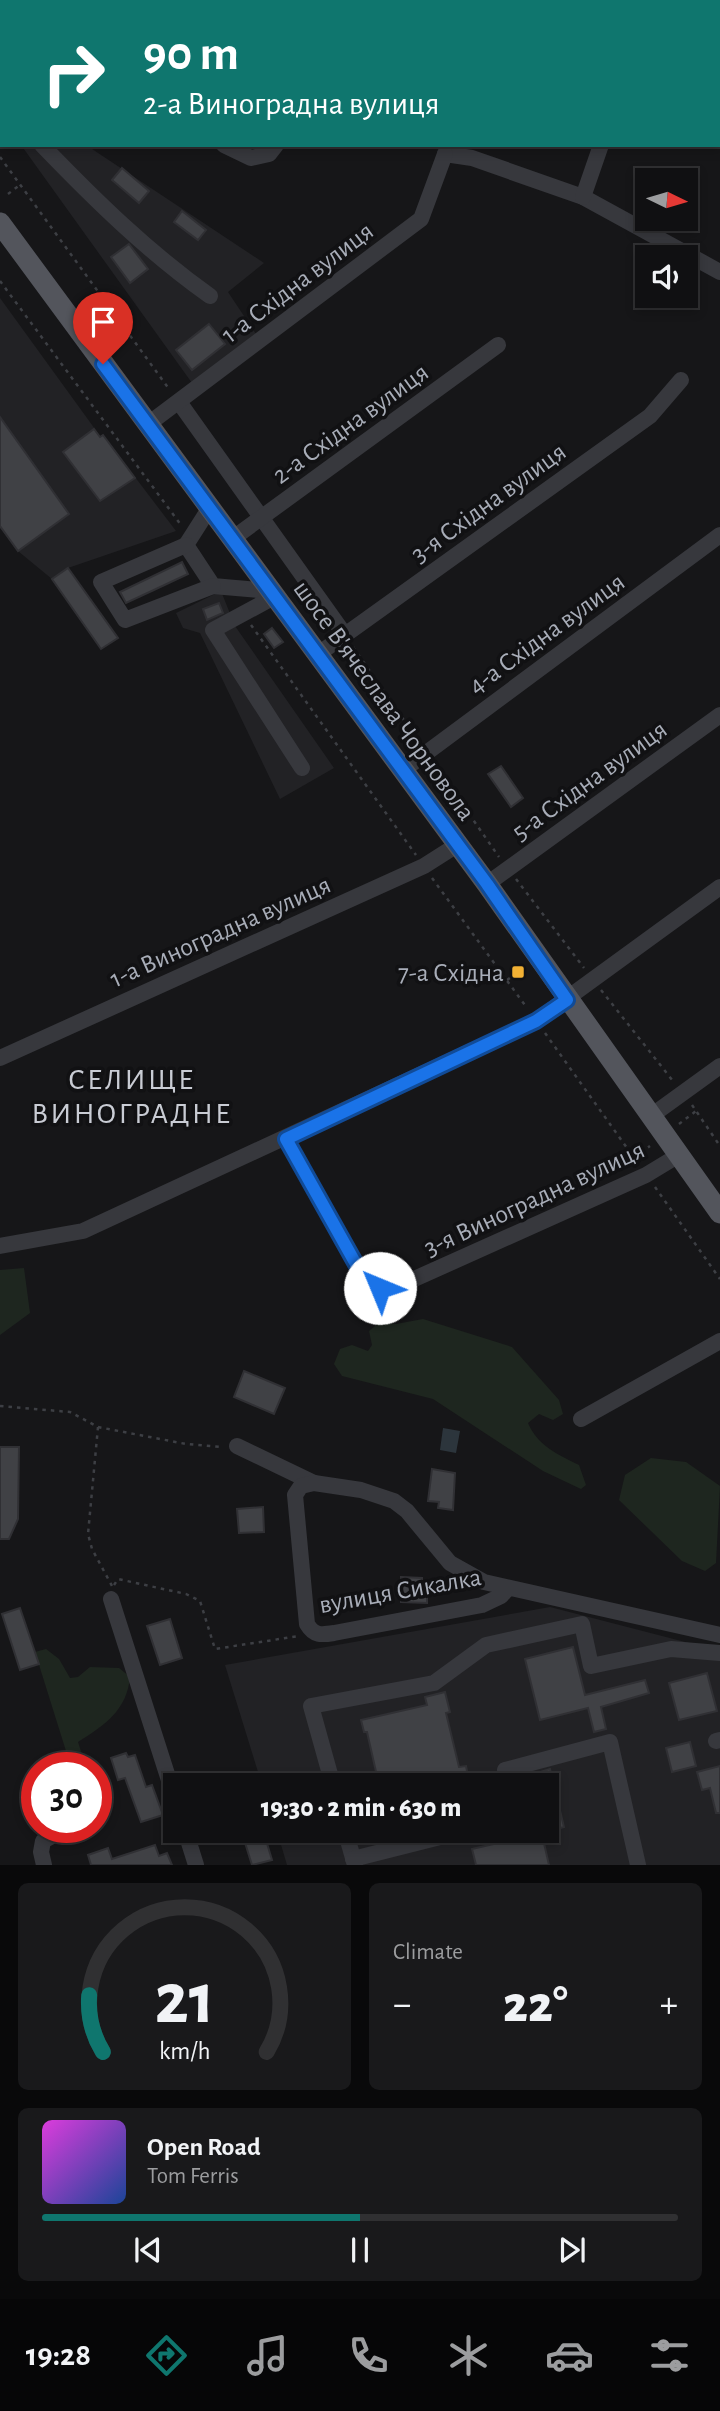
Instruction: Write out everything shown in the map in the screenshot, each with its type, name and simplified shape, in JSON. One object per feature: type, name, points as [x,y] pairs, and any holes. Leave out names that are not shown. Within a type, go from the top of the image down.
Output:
[{"type":"main road","name":"шосе В'ячеслава Чорновола","points":[[0,223],[487,884],[720,1213]]},
{"type":"street","points":[[44,147],[91,196],[167,265],[210,296]]},
{"type":"street","points":[[228,147],[251,158],[269,154],[274,147]]},
{"type":"street","points":[[583,197],[600,147]]},
{"type":"street","points":[[442,150],[583,197],[720,272]]},
{"type":"street","name":"1-а Східна вулиця","points":[[147,425],[421,219],[442,150]]},
{"type":"street","name":"2-а Східна вулиця","points":[[232,539],[498,345]]},
{"type":"street","name":"3-я Східна вулиця","points":[[317,655],[650,416],[681,380]]},
{"type":"street","points":[[179,402],[345,635]]},
{"type":"street","points":[[209,509],[188,543],[101,582],[125,620],[213,586],[272,594]]},
{"type":"street","name":"4-а Східна вулиця","points":[[402,771],[720,535]]},
{"type":"street","points":[[188,543],[213,586]]},
{"type":"street","points":[[272,594],[213,630],[302,768]]},
{"type":"street","name":"5-а Східна вулиця","points":[[487,884],[720,715]]},
{"type":"street","name":"1-а Виноградна вулиця","points":[[0,1058],[424,866],[457,845]]},
{"type":"street","points":[[0,1246],[83,1231],[536,1021],[720,887]]},
{"type":"street","points":[[651,1116],[720,1066]]},
{"type":"street","name":"3-я Виноградна вулиця","points":[[286,1139],[366,1282],[380,1288],[402,1287],[646,1175],[679,1154]]},
{"type":"street","points":[[581,1419],[720,1341]]},
{"type":"street","points":[[240,1447],[314,1483]]},
{"type":"street","name":"вулиця Сикалка","points":[[508,1588],[501,1596],[482,1605],[334,1633],[316,1633],[307,1623],[295,1495],[301,1486],[314,1483],[361,1490],[394,1502],[407,1511],[450,1563],[467,1576],[508,1588],[720,1634]]},
{"type":"street","points":[[112,1592],[167,1773]]},
{"type":"street","points":[[329,1773],[311,1706],[434,1683],[486,1645],[582,1624],[591,1666],[671,1649],[720,1653]]},
{"type":"street","points":[[505,1770],[610,1742],[638,1865]]},
{"type":"street","points":[[42,1843],[44,1865]]},
{"type":"street","points":[[189,1843],[196,1865]]},
{"type":"street","points":[[349,1843],[354,1862],[420,1843]]},
{"type":"path","points":[[0,157],[179,402]]},
{"type":"path","points":[[8,194],[21,184]]},
{"type":"path","points":[[0,281],[188,543]]},
{"type":"path","points":[[243,614],[720,1279]]},
{"type":"path","points":[[345,635],[426,752]]},
{"type":"path","points":[[506,980],[518,972]]},
{"type":"path","points":[[593,980],[683,1093],[720,1146]]},
{"type":"path","points":[[636,1048],[642,1043]]},
{"type":"path","points":[[675,1127],[696,1111]]},
{"type":"path","points":[[634,1157],[653,1144]]},
{"type":"path","points":[[0,1406],[70,1412],[98,1427],[186,1444],[240,1447]]},
{"type":"path","points":[[98,1427],[88,1534],[112,1592]]},
{"type":"path","points":[[112,1592],[118,1578],[186,1594],[200,1601],[215,1649],[316,1633]]},
{"type":"shaded area","points":[[22,147],[89,147],[264,263],[228,292],[256,334],[192,383]]},
{"type":"shaded area","points":[[0,298],[100,436],[103,435],[176,531],[68,568],[52,579],[18,551],[0,528]]},
{"type":"shaded area","points":[[221,591],[235,626],[334,768],[280,799],[200,633],[183,628],[176,613]]},
{"type":"shaded area","points":[[24,1268],[30,1313],[0,1335],[0,1270]]},
{"type":"shaded area","points":[[423,1319],[512,1347],[559,1400],[563,1414],[553,1420],[539,1414],[528,1423],[532,1431],[549,1448],[579,1465],[586,1485],[581,1489],[543,1471],[433,1399],[342,1376],[334,1364],[340,1349],[352,1345],[368,1351],[372,1345],[369,1331],[380,1322],[396,1324]]},
{"type":"shaded area","points":[[443,1428],[460,1431],[456,1453],[440,1450]]},
{"type":"shaded area","points":[[651,1458],[686,1462],[720,1486],[716,1563],[705,1571],[682,1561],[619,1500],[625,1475]]},
{"type":"shaded area","points":[[550,1607],[720,1651],[720,1865],[287,1865],[281,1843],[559,1843],[559,1773],[258,1773],[225,1665]]},
{"type":"shaded area","points":[[46,1649],[59,1659],[70,1678],[78,1677],[90,1667],[119,1668],[130,1677],[124,1699],[113,1716],[78,1742],[81,1752],[66,1752],[35,1652]]},
{"type":"building","points":[[122,168],[149,191],[139,203],[112,180]]},
{"type":"building","points":[[182,211],[206,230],[198,240],[174,222]]},
{"type":"building","points":[[129,244],[148,269],[130,283],[111,257]]},
{"type":"building","points":[[209,324],[225,344],[192,370],[176,350]]},
{"type":"building","points":[[0,417],[69,514],[18,551],[0,526]]},
{"type":"building","points":[[94,429],[100,437],[103,435],[135,478],[100,501],[63,452]]},
{"type":"building","points":[[182,562],[188,574],[126,603],[120,592]]},
{"type":"building","points":[[68,568],[118,638],[101,649],[52,579]]},
{"type":"building","points":[[219,603],[223,613],[207,620],[203,609]]},
{"type":"building","points":[[272,628],[283,642],[274,648],[264,634]]},
{"type":"building","points":[[501,766],[523,798],[511,807],[488,774]]},
{"type":"building","points":[[244,1371],[285,1388],[274,1414],[234,1397]]},
{"type":"building","points":[[0,1447],[19,1447],[18,1519],[9,1539],[0,1539]]},
{"type":"building","points":[[432,1469],[455,1473],[453,1510],[438,1508],[439,1502],[428,1501]]},
{"type":"building","points":[[263,1507],[264,1532],[239,1533],[237,1509]]},
{"type":"building","points":[[401,1577],[422,1578],[422,1586],[427,1586],[427,1603],[401,1602]]},
{"type":"building","points":[[20,1608],[39,1664],[20,1670],[2,1614]]},
{"type":"building","points":[[170,1619],[182,1658],[160,1665],[147,1626]]},
{"type":"building","points":[[573,1647],[585,1695],[645,1680],[649,1693],[601,1707],[606,1729],[594,1732],[588,1708],[540,1720],[525,1659]]},
{"type":"building","points":[[707,1673],[717,1711],[679,1720],[669,1683]]},
{"type":"building","points":[[445,1692],[450,1712],[446,1713],[459,1767],[466,1766],[467,1773],[376,1773],[367,1732],[364,1732],[361,1720],[427,1705],[425,1697]]},
{"type":"building","points":[[690,1742],[696,1766],[672,1772],[666,1748]]},
{"type":"building","points":[[126,1753],[128,1757],[135,1755],[146,1787],[152,1785],[163,1815],[141,1822],[125,1778],[118,1780],[112,1758]]},
{"type":"building","points":[[720,1766],[720,1813],[716,1813],[710,1788],[702,1790],[697,1772]]},
{"type":"building","points":[[559,1806],[564,1827],[559,1828]]},
{"type":"building","points":[[245,1843],[267,1843],[272,1860],[252,1865]]},
{"type":"building","points":[[498,1843],[544,1843],[549,1865],[476,1865],[472,1849]]},
{"type":"building","points":[[155,1845],[159,1856],[167,1853],[172,1865],[91,1865],[88,1855],[108,1848],[112,1859]]},
{"type":"place","name":"7-а Східна","points":[[518,972]]},
{"type":"district","name":"СЕЛИЩЕ ВИНОГРАДНЕ","points":[[132,1096]]},
{"type":"route","points":[[103,364],[487,884],[567,1000],[536,1021],[286,1139],[366,1282],[380,1288]]}]
